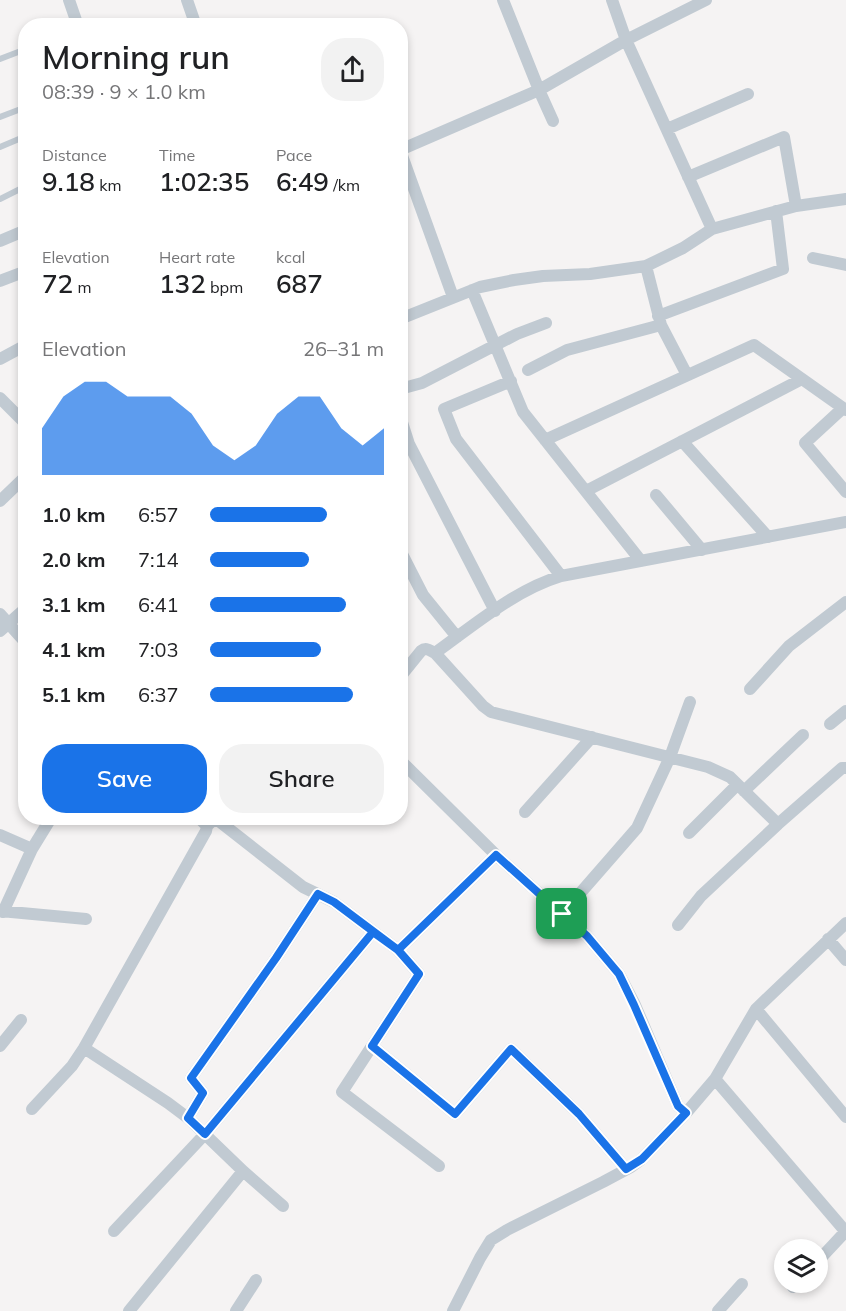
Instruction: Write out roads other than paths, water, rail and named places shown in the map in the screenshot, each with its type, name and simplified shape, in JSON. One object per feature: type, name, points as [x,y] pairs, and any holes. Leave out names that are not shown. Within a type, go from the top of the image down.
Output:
[{"type":"street","points":[[69,0],[75,18]]},
{"type":"street","points":[[187,0],[193,18]]},
{"type":"street","points":[[502,0],[553,121]]},
{"type":"street","points":[[612,0],[626,40],[712,229]]},
{"type":"street","points":[[408,147],[539,90],[626,40],[706,0]]},
{"type":"street","points":[[667,129],[748,94]]},
{"type":"street","points":[[688,177],[784,137],[796,206]]},
{"type":"street","points":[[408,172],[453,297]]},
{"type":"street","points":[[408,317],[480,287],[543,276],[590,274],[646,266],[683,248],[712,229],[796,206],[846,199]]},
{"type":"street","points":[[528,370],[567,350],[660,321],[783,269],[776,211]]},
{"type":"street","points":[[0,241],[18,233]]},
{"type":"street","points":[[813,258],[846,264]]},
{"type":"street","points":[[646,266],[660,321],[687,375]]},
{"type":"street","points":[[0,281],[18,274]]},
{"type":"street","points":[[472,290],[524,412],[641,561]]},
{"type":"street","points":[[408,387],[422,383],[517,334],[546,323]]},
{"type":"street","points":[[545,440],[754,345],[845,409],[805,443],[846,492]]},
{"type":"street","points":[[0,359],[18,349]]},
{"type":"street","points":[[586,491],[802,379]]},
{"type":"street","points":[[511,381],[444,409],[456,439],[561,576]]},
{"type":"street","points":[[0,399],[18,416]]},
{"type":"street","points":[[682,441],[768,537]]},
{"type":"street","points":[[408,444],[495,610]]},
{"type":"street","points":[[0,501],[18,484]]},
{"type":"street","points":[[656,495],[702,550]]},
{"type":"street","points":[[435,653],[495,610],[544,581],[846,522]]},
{"type":"street","points":[[408,566],[423,595],[457,637]]},
{"type":"street","points":[[750,689],[789,646],[846,602]]},
{"type":"street","points":[[18,613],[3,623],[18,636]]},
{"type":"street","points":[[408,667],[424,648],[428,648],[483,706],[491,711],[708,767],[730,777],[778,825]]},
{"type":"street","points":[[562,914],[637,828],[670,757],[690,702]]},
{"type":"street","points":[[830,724],[846,711]]},
{"type":"street","points":[[689,833],[803,735]]},
{"type":"street","points":[[525,812],[592,737]]},
{"type":"street","points":[[408,768],[496,855],[587,936],[619,974],[678,1106],[686,1113]]},
{"type":"street","points":[[678,925],[701,896],[778,825],[843,768],[846,768]]},
{"type":"street","points":[[47,825],[1,911],[86,919]]},
{"type":"street","points":[[32,1109],[72,1066],[84,1048],[201,840],[203,825]]},
{"type":"street","points":[[223,825],[303,887],[334,902],[398,950],[419,974],[342,1092],[439,1166]]},
{"type":"street","points":[[0,835],[32,849]]},
{"type":"street","points":[[398,950],[496,855]]},
{"type":"street","points":[[188,1118],[203,1093],[191,1078],[318,894]]},
{"type":"street","points":[[453,1311],[491,1240],[642,1159],[715,1079],[756,1009],[846,923]]},
{"type":"street","points":[[114,1231],[205,1134],[373,932]]},
{"type":"street","points":[[828,939],[846,960]]},
{"type":"street","points":[[756,1009],[846,1117]]},
{"type":"street","points":[[0,1046],[21,1020]]},
{"type":"street","points":[[372,1046],[455,1114],[511,1049],[579,1114],[626,1169]]},
{"type":"street","points":[[84,1048],[188,1118],[283,1206]]},
{"type":"street","points":[[715,1079],[846,1232],[828,1251]]},
{"type":"street","points":[[129,1311],[243,1171]]},
{"type":"street","points":[[236,1311],[256,1280]]},
{"type":"street","points":[[718,1311],[742,1284]]},
{"type":"lane","points":[[0,59],[18,52]]},
{"type":"lane","points":[[0,117],[18,110]]},
{"type":"lane","points":[[0,147],[18,139]]},
{"type":"lane","points":[[0,199],[18,190]]}]
